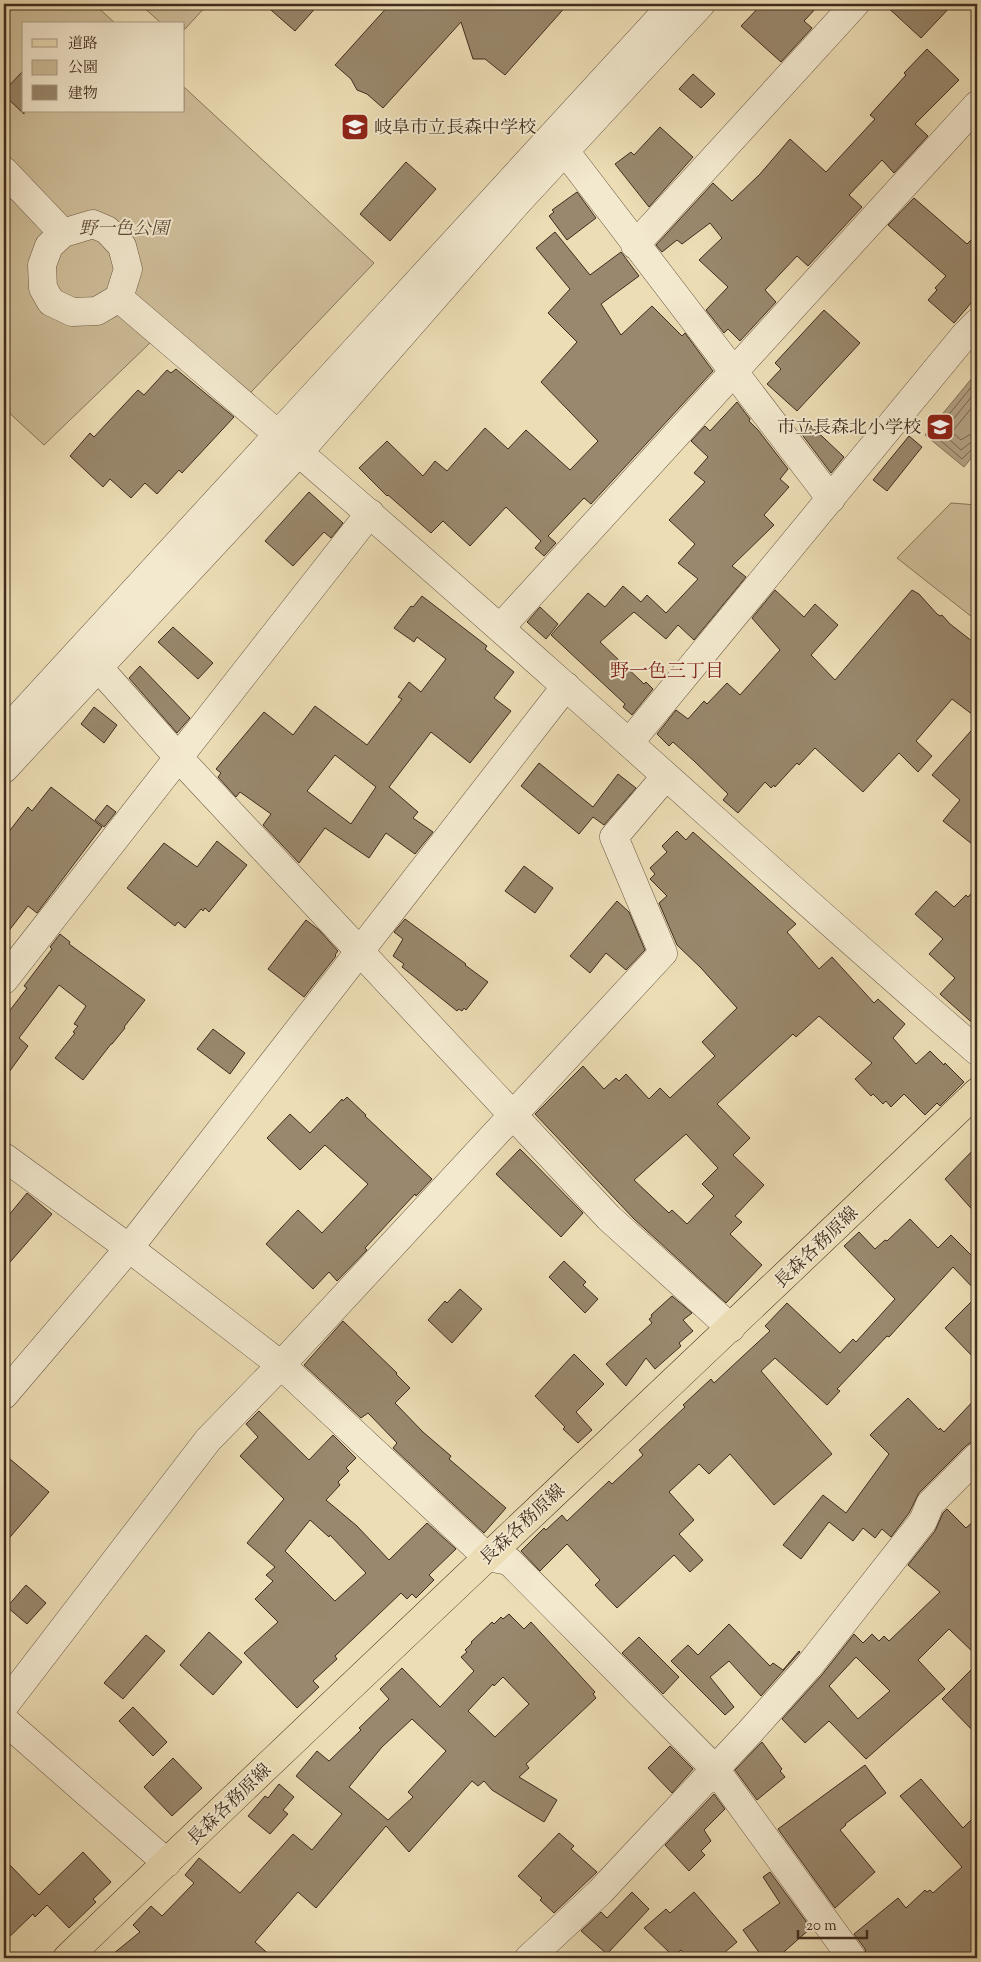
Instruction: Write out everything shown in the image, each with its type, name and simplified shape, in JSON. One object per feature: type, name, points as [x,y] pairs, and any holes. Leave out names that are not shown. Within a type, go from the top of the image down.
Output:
[{"type":"main road","name":"長森各務原線","points":[[75,1956],[167,1863],[486,1557],[731,1328],[977,1092]]},
{"type":"street","points":[[4,732],[673,4]]},
{"type":"street","points":[[4,769],[300,451],[516,204],[701,4]]},
{"type":"street","points":[[635,245],[854,4]]},
{"type":"street","points":[[500,628],[977,105]]},
{"type":"street","points":[[564,151],[831,499]]},
{"type":"street","points":[[4,171],[63,233]]},
{"type":"street","points":[[93,224],[107,230],[122,246],[128,269],[120,298],[97,310],[72,312],[51,302],[43,288],[42,265],[49,246],[63,233],[93,224]]},
{"type":"street","points":[[120,298],[300,451],[566,686],[884,972],[977,1051]]},
{"type":"street","points":[[629,743],[965,335],[977,323]]},
{"type":"street","points":[[4,980],[370,514]]},
{"type":"street","points":[[98,667],[178,757],[609,1218],[731,1328]]},
{"type":"street","points":[[4,1395],[129,1248],[566,686]]},
{"type":"street","points":[[4,1706],[208,1440],[281,1365],[663,953],[614,837],[666,776]]},
{"type":"street","points":[[4,1157],[129,1248],[281,1365],[486,1557],[509,1561],[715,1769],[852,1958]]},
{"type":"street","points":[[529,1958],[600,1892],[809,1666],[923,1521],[930,1504],[977,1457]]},
{"type":"street","points":[[4,1720],[167,1863]]},
{"type":"green space","name":"野一色公園","points":[[4,4],[94,4],[114,22],[22,22],[22,112],[185,112],[185,88],[374,263],[232,412],[152,341],[44,445],[4,408]]},
{"type":"green space","points":[[140,4],[208,4],[185,29],[185,22],[160,22]]},
{"type":"green space","points":[[951,503],[977,505],[977,621],[897,558]]},
{"type":"water","points":[[977,372],[977,451],[964,467],[925,435]]},
{"type":"building","points":[[264,4],[319,4],[295,31]]},
{"type":"building","points":[[390,4],[568,4],[505,75],[485,59],[473,59],[461,22],[383,108],[367,94],[357,90],[351,79],[335,65]]},
{"type":"building","points":[[762,4],[820,4],[804,21],[812,28],[781,62],[741,26]]},
{"type":"building","points":[[884,4],[953,4],[921,38]]},
{"type":"building","points":[[927,49],[959,80],[915,124],[928,136],[894,173],[882,160],[849,195],[862,207],[808,266],[797,256],[765,290],[776,302],[740,341],[728,329],[724,333],[706,310],[728,287],[699,260],[722,238],[710,223],[682,244],[677,240],[662,252],[656,245],[713,183],[732,201],[760,174],[790,139],[826,172],[875,119],[870,115],[906,75],[904,73]]},
{"type":"building","points":[[22,72],[22,112],[24,114],[4,95],[4,91]]},
{"type":"building","points":[[693,74],[715,94],[701,108],[679,89]]},
{"type":"building","points":[[660,127],[693,157],[649,207],[615,164],[631,152],[634,155]]},
{"type":"building","points":[[406,162],[436,189],[390,241],[360,214]]},
{"type":"building","points":[[577,192],[596,218],[567,240],[549,216],[554,212],[552,210]]},
{"type":"building","points":[[914,198],[967,244],[977,234],[977,296],[954,323],[928,300],[937,290],[935,288],[946,276],[888,225]]},
{"type":"building","points":[[555,232],[590,275],[621,252],[639,276],[601,304],[621,335],[652,306],[682,336],[685,333],[713,371],[591,504],[584,498],[548,536],[556,543],[544,556],[535,548],[541,541],[506,507],[470,546],[443,521],[431,533],[387,496],[359,468],[387,441],[423,476],[435,461],[447,471],[485,428],[508,449],[526,430],[570,470],[598,441],[541,382],[577,342],[548,313],[570,289],[536,248]]},
{"type":"building","points":[[824,310],[860,343],[797,411],[767,384],[781,369],[775,363]]},
{"type":"building","points":[[176,369],[234,417],[182,473],[179,470],[157,494],[145,483],[131,498],[110,479],[103,487],[70,456],[90,433],[94,437],[138,390],[144,395],[167,370],[171,373]]},
{"type":"building","points":[[737,402],[750,419],[749,421],[788,469],[780,479],[789,487],[764,515],[774,525],[732,566],[746,577],[694,640],[678,625],[666,639],[634,612],[600,642],[644,684],[646,682],[653,689],[632,715],[623,707],[625,704],[551,635],[588,593],[605,607],[623,586],[641,602],[647,595],[666,613],[698,579],[678,563],[695,544],[669,520],[705,482],[694,473],[708,457],[691,441],[705,426],[710,431]]},
{"type":"building","points":[[808,423],[844,457],[831,473],[800,432]]},
{"type":"building","points":[[909,436],[922,447],[887,491],[873,480]]},
{"type":"building","points":[[309,492],[343,523],[331,538],[324,532],[293,566],[265,541]]},
{"type":"building","points":[[775,590],[804,617],[815,604],[838,625],[811,655],[835,680],[912,590],[919,594],[937,614],[942,615],[950,624],[977,645],[977,718],[952,699],[916,741],[932,756],[918,772],[899,753],[863,792],[815,748],[799,765],[797,763],[775,787],[774,785],[771,788],[765,782],[738,813],[723,800],[728,794],[673,742],[669,746],[657,734],[676,710],[688,719],[704,701],[707,704],[727,683],[740,695],[780,650],[752,618]]},
{"type":"building","points":[[422,596],[487,646],[485,649],[514,672],[494,698],[511,711],[470,763],[431,732],[389,787],[418,812],[413,818],[433,832],[415,854],[386,833],[369,858],[325,828],[299,863],[263,825],[271,814],[240,792],[236,797],[218,777],[221,773],[216,769],[264,712],[293,735],[315,706],[367,745],[402,699],[398,697],[409,682],[421,692],[446,659],[417,637],[414,642],[394,628],[411,606],[413,607]],"holes":[[[335,755],[376,787],[351,824],[307,791]]]},
{"type":"building","points":[[540,607],[558,624],[546,639],[527,622]]},
{"type":"building","points":[[173,627],[213,663],[198,679],[158,642]]},
{"type":"building","points":[[140,666],[190,718],[177,733],[129,678]]},
{"type":"building","points":[[94,707],[117,725],[104,743],[81,724]]},
{"type":"building","points":[[977,724],[977,848],[943,821],[960,800],[932,775]]},
{"type":"building","points":[[539,763],[593,807],[618,774],[636,788],[604,825],[593,817],[579,834],[521,786]]},
{"type":"building","points":[[51,787],[102,827],[37,913],[28,906],[4,937],[4,838],[28,807],[32,811]]},
{"type":"building","points":[[107,805],[116,812],[104,827],[95,820]]},
{"type":"building","points":[[677,831],[686,840],[693,832],[796,924],[787,932],[819,969],[832,957],[874,1003],[878,999],[905,1024],[893,1038],[916,1064],[930,1051],[964,1082],[940,1106],[937,1103],[925,1115],[904,1094],[891,1107],[886,1101],[883,1104],[873,1094],[871,1096],[855,1079],[872,1063],[819,1016],[796,1037],[793,1034],[717,1104],[750,1138],[733,1155],[764,1185],[735,1216],[742,1222],[730,1234],[762,1265],[726,1303],[634,1219],[535,1114],[583,1066],[604,1089],[616,1078],[619,1081],[626,1074],[649,1099],[660,1088],[670,1098],[715,1056],[702,1042],[737,1008],[701,968],[677,945],[659,903],[667,896],[650,879],[655,874],[650,868],[667,852],[662,846]],"holes":[[[686,1134],[718,1168],[702,1184],[714,1196],[687,1224],[672,1210],[669,1213],[634,1180]]]},
{"type":"building","points":[[217,841],[247,865],[209,912],[205,908],[203,911],[201,909],[185,928],[178,922],[175,926],[127,888],[164,843],[197,867]]},
{"type":"building","points":[[524,866],[553,888],[535,913],[505,891]]},
{"type":"building","points":[[977,887],[977,1027],[940,994],[955,978],[929,954],[943,939],[915,914],[936,891],[954,907],[966,895],[968,897]]},
{"type":"building","points":[[617,901],[629,912],[645,950],[626,970],[606,953],[590,973],[570,956]]},
{"type":"building","points":[[405,919],[488,982],[466,1010],[464,1008],[462,1011],[459,1009],[457,1011],[402,967],[404,964],[393,956],[403,939],[394,932]]},
{"type":"building","points":[[306,920],[319,930],[338,951],[304,997],[268,969]]},
{"type":"building","points":[[60,934],[70,942],[69,944],[145,1000],[83,1080],[55,1058],[75,1033],[73,1032],[78,1026],[74,1024],[86,1006],[59,985],[19,1038],[28,1046],[4,1079],[4,1018],[27,988],[24,986],[52,949],[50,947]]},
{"type":"building","points":[[213,1029],[245,1053],[230,1074],[197,1049]]},
{"type":"building","points":[[347,1097],[432,1179],[416,1196],[415,1194],[365,1248],[367,1250],[337,1281],[329,1272],[313,1289],[266,1244],[298,1210],[322,1233],[368,1184],[325,1145],[300,1170],[267,1138],[290,1114],[310,1133],[342,1099],[343,1101]]},
{"type":"building","points":[[977,1146],[977,1215],[945,1179]]},
{"type":"building","points":[[520,1149],[583,1213],[561,1237],[496,1174]]},
{"type":"building","points":[[27,1193],[52,1214],[4,1269],[4,1221]]},
{"type":"building","points":[[910,1219],[938,1248],[951,1235],[977,1261],[977,1292],[953,1267],[889,1337],[887,1336],[837,1389],[840,1391],[827,1405],[775,1358],[761,1371],[832,1454],[774,1505],[730,1454],[709,1474],[699,1464],[669,1492],[694,1520],[679,1534],[703,1560],[690,1572],[674,1555],[617,1608],[595,1585],[600,1580],[567,1544],[540,1571],[521,1551],[544,1528],[546,1530],[562,1515],[567,1521],[609,1481],[612,1484],[643,1455],[639,1450],[685,1407],[683,1405],[711,1379],[714,1383],[770,1331],[765,1326],[787,1303],[840,1353],[853,1339],[856,1342],[895,1299],[844,1246],[859,1232],[875,1249],[885,1240],[887,1241]]},
{"type":"building","points":[[564,1261],[586,1282],[583,1285],[598,1299],[585,1313],[549,1277]]},
{"type":"building","points":[[460,1289],[482,1309],[452,1343],[428,1320],[445,1301],[447,1303]]},
{"type":"building","points":[[672,1296],[692,1313],[683,1320],[693,1331],[679,1343],[681,1346],[655,1369],[646,1358],[626,1386],[606,1364],[652,1323],[649,1319],[652,1317],[651,1315]]},
{"type":"building","points":[[977,1296],[977,1361],[945,1328]]},
{"type":"building","points":[[343,1321],[410,1388],[395,1403],[423,1432],[451,1456],[449,1459],[506,1508],[484,1533],[393,1448],[397,1443],[368,1413],[361,1418],[304,1365]]},
{"type":"building","points":[[574,1354],[604,1384],[576,1412],[592,1430],[578,1443],[563,1429],[565,1427],[535,1396]]},
{"type":"building","points":[[977,1397],[977,1438],[966,1446],[919,1493],[909,1513],[891,1537],[882,1529],[875,1538],[863,1528],[853,1541],[829,1522],[801,1559],[783,1545],[823,1495],[846,1513],[889,1454],[870,1435],[908,1398],[939,1430],[940,1428],[944,1432]]},
{"type":"building","points":[[259,1411],[309,1460],[333,1435],[356,1458],[346,1468],[349,1471],[338,1482],[340,1485],[326,1500],[357,1526],[389,1560],[427,1523],[456,1549],[429,1575],[434,1580],[416,1598],[412,1594],[407,1599],[401,1593],[335,1656],[337,1659],[313,1681],[319,1687],[297,1708],[244,1653],[278,1622],[255,1599],[273,1581],[266,1575],[275,1567],[247,1543],[284,1499],[240,1456],[258,1437],[246,1424]],"holes":[[[310,1520],[329,1537],[330,1535],[366,1573],[335,1601],[285,1551]]]},
{"type":"building","points":[[4,1454],[49,1492],[4,1544],[4,1512],[8,1508],[4,1504]]},
{"type":"building","points":[[947,1509],[966,1528],[977,1518],[977,1656],[949,1629],[918,1660],[945,1689],[866,1759],[829,1721],[805,1743],[782,1719],[821,1676],[854,1634],[863,1643],[872,1634],[879,1641],[884,1636],[889,1641],[940,1592],[908,1565],[935,1531],[943,1513]],"holes":[[[856,1657],[890,1691],[858,1719],[829,1686]]]},
{"type":"building","points":[[26,1585],[46,1603],[27,1624],[7,1607]]},
{"type":"building","points":[[509,1614],[524,1629],[531,1622],[595,1692],[593,1694],[596,1698],[526,1764],[529,1768],[519,1777],[557,1800],[544,1822],[492,1790],[484,1781],[478,1786],[472,1781],[409,1852],[386,1826],[316,1908],[298,1892],[255,1942],[273,1958],[108,1958],[140,1932],[133,1925],[151,1906],[162,1916],[194,1883],[185,1875],[199,1858],[240,1893],[293,1834],[312,1850],[342,1814],[296,1776],[317,1751],[329,1761],[361,1730],[359,1728],[389,1699],[380,1689],[402,1668],[440,1707],[474,1671],[461,1657],[467,1652],[465,1650],[492,1622],[494,1624],[501,1617],[503,1619]],"holes":[[[503,1677],[529,1704],[495,1737],[468,1711],[493,1684],[494,1686]],[[412,1719],[446,1751],[408,1792],[413,1797],[388,1820],[349,1787],[382,1747]]]},
{"type":"building","points":[[729,1624],[770,1666],[773,1663],[783,1670],[800,1652],[761,1696],[729,1661],[710,1677],[734,1707],[725,1715],[671,1661],[688,1645],[698,1655]]},
{"type":"building","points":[[209,1632],[242,1662],[213,1695],[180,1665]]},
{"type":"building","points":[[146,1635],[165,1651],[123,1699],[104,1683]]},
{"type":"building","points":[[639,1637],[679,1677],[663,1694],[622,1653]]},
{"type":"building","points":[[977,1664],[977,1697],[971,1703],[977,1710],[977,1735],[942,1699]]},
{"type":"building","points":[[133,1707],[167,1742],[153,1756],[119,1721]]},
{"type":"building","points":[[762,1742],[782,1769],[780,1771],[785,1777],[757,1800],[735,1770]]},
{"type":"building","points":[[670,1746],[693,1769],[672,1793],[648,1768]]},
{"type":"building","points":[[173,1758],[202,1788],[172,1816],[144,1787]]},
{"type":"building","points":[[865,1765],[886,1793],[845,1824],[840,1830],[875,1872],[835,1908],[778,1829]]},
{"type":"building","points":[[921,1779],[963,1828],[977,1814],[977,1958],[867,1958],[865,1949],[854,1934],[898,1898],[906,1908],[925,1890],[927,1892],[930,1890],[933,1893],[962,1867],[900,1796]]},
{"type":"building","points":[[279,1784],[294,1797],[283,1810],[288,1814],[270,1834],[248,1816],[265,1796],[268,1798]]},
{"type":"building","points":[[714,1794],[725,1809],[704,1830],[711,1841],[701,1851],[705,1855],[689,1871],[665,1845]]},
{"type":"building","points":[[559,1833],[574,1846],[571,1849],[597,1872],[554,1913],[540,1900],[542,1898],[518,1876]]},
{"type":"building","points":[[83,1852],[111,1882],[93,1899],[96,1902],[69,1928],[47,1905],[35,1917],[33,1914],[4,1942],[4,1859],[39,1895]]},
{"type":"building","points":[[770,1872],[811,1928],[777,1958],[763,1958],[743,1930],[780,1903],[763,1877]]},
{"type":"building","points":[[632,1892],[649,1909],[607,1954],[581,1931],[601,1912],[607,1918]]},
{"type":"building","points":[[694,1892],[737,1942],[718,1958],[688,1958],[681,1950],[673,1956],[644,1928],[666,1909],[670,1913]]},
{"type":"place","name":"岐阜市立長森中学校","points":[[355,127]]},
{"type":"place","name":"市立長森北小学校","points":[[940,427]]},
{"type":"district","name":"野一色三丁目","points":[[667,670]]}]
